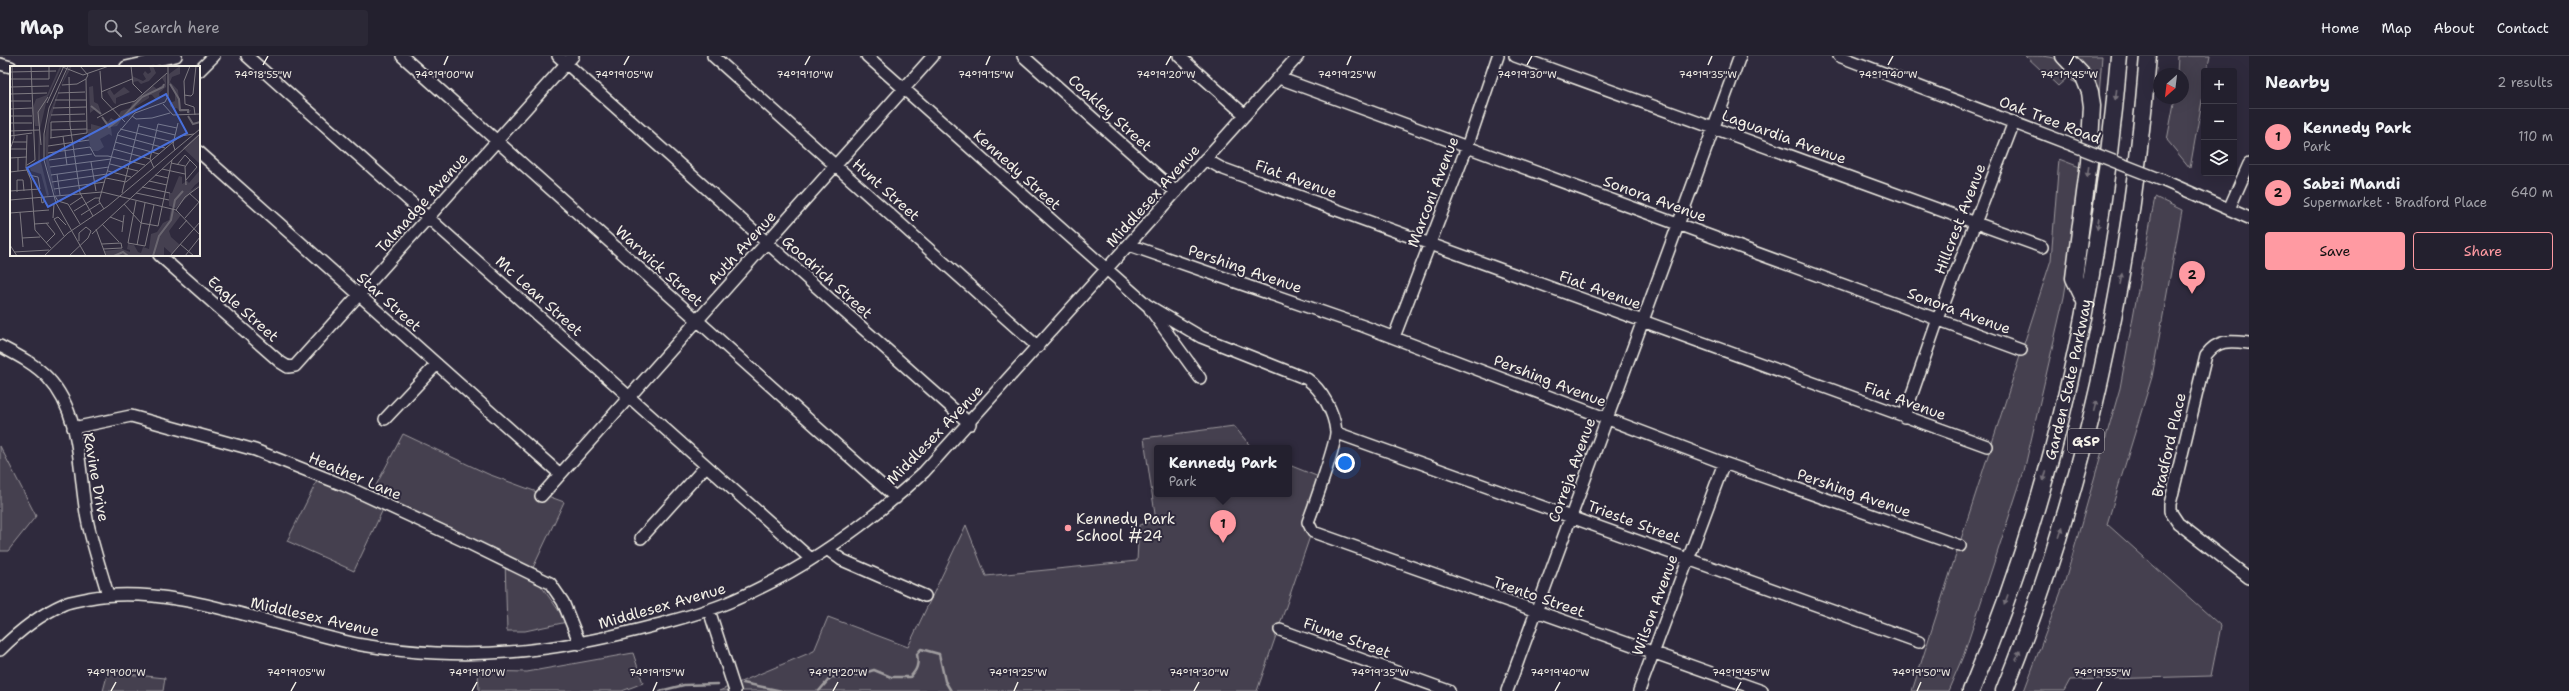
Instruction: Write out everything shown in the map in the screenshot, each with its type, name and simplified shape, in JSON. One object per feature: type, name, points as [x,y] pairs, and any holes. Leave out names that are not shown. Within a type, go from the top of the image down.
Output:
[{"type":"highway","points":[[2064,56],[2084,78],[2090,92],[2092,106],[2089,162],[2074,278],[2085,301]]},
{"type":"highway","name":"Garden State Parkway","points":[[1971,691],[2031,525],[2057,429],[2085,301],[2102,203],[2119,56]]},
{"type":"highway","name":"GSP","points":[[2004,691],[2055,551],[2089,429],[2111,333],[2137,182],[2149,56]]},
{"type":"street","points":[[131,66],[176,56]]},
{"type":"street","points":[[200,70],[214,56]]},
{"type":"street","name":"Mc Lean Street","points":[[247,56],[811,559]]},
{"type":"street","name":"Warwick Street","points":[[402,56],[896,498]]},
{"type":"street","name":"Goodrich Street","points":[[558,56],[570,60],[767,243],[970,424]]},
{"type":"street","name":"Hunt Street","points":[[713,56],[1038,347]]},
{"type":"street","name":"Kennedy Street","points":[[867,56],[1147,305],[1201,338],[1307,379],[1327,403],[1337,433]]},
{"type":"street","name":"Auth Avenue","points":[[541,496],[933,56]]},
{"type":"street","name":"Coakley Street","points":[[1023,56],[1176,192]]},
{"type":"street","points":[[1178,56],[1245,115]]},
{"type":"street","name":"Middlesex Avenue","points":[[0,650],[23,628],[66,603],[108,595],[159,596],[362,645],[428,652],[514,653],[580,644],[709,610],[737,599],[827,549],[896,498],[970,424],[1298,56]]},
{"type":"street","name":"Marconi Avenue","points":[[1394,337],[1467,147],[1498,56]]},
{"type":"street","name":"Laguardia Avenue","points":[[1515,56],[2042,247]]},
{"type":"street","name":"Correja Avenue","points":[[1507,691],[1537,613],[1571,515],[1740,56]]},
{"type":"street","name":"Oak Tree Road","points":[[1839,56],[2162,180],[2249,218]]},
{"type":"street","name":"Talmadge Avenue","points":[[290,367],[298,364],[570,60]]},
{"type":"street","points":[[0,64],[10,67]]},
{"type":"street","name":"Sonora Avenue","points":[[1279,78],[2021,350]]},
{"type":"street","name":"Hillcrest Avenue","points":[[1904,417],[1938,319],[2014,122]]},
{"type":"street","name":"Star Street","points":[[200,153],[560,474]]},
{"type":"street","name":"Fiat Avenue","points":[[1205,159],[1221,168],[1987,446]]},
{"type":"street","points":[[2229,210],[2249,164]]},
{"type":"street","name":"Pershing Avenue","points":[[1129,245],[1394,337],[1724,463],[1960,546]]},
{"type":"street","name":"Eagle Street","points":[[160,256],[280,362],[290,367]]},
{"type":"street","name":"Kennedy Street","points":[[1147,305],[1200,378]]},
{"type":"street","name":"Bradford Place","points":[[2249,344],[2224,341],[2212,347],[2206,355],[2170,511],[2178,523],[2249,578]]},
{"type":"street","name":"Ravine Drive","points":[[0,346],[33,365],[48,378],[65,402],[73,428],[83,472],[87,519],[108,595]]},
{"type":"street","points":[[385,419],[437,364]]},
{"type":"street","name":"Heather Lane","points":[[73,428],[131,416],[255,450],[343,485],[550,583],[563,602],[580,644]]},
{"type":"street","name":"Trieste Street","points":[[1337,433],[1571,515],[1919,642]]},
{"type":"street","name":"Trento Street","points":[[1337,433],[1308,522],[1309,527],[1313,532],[1537,613],[1653,651],[1762,691]]},
{"type":"street","name":"Wilson Avenue","points":[[1639,691],[1724,463]]},
{"type":"street","points":[[641,538],[706,466]]},
{"type":"street","points":[[827,549],[842,560],[925,596]]},
{"type":"street","points":[[709,610],[735,691]]},
{"type":"street","name":"Fiume Street","points":[[1280,630],[1449,691]]},
{"type":"shaded area","points":[[2026,56],[2047,57],[2058,60],[2080,85],[2067,78],[2058,86]]},
{"type":"shaded area","points":[[2074,56],[2102,56],[2099,96],[2097,96]]},
{"type":"shaded area","points":[[2178,56],[2210,56],[2208,68],[2201,68],[2201,107],[2190,168],[2167,140],[2174,104],[2189,104],[2189,68],[2177,68]]},
{"type":"shaded area","points":[[2059,159],[2085,169],[2064,297],[2024,471],[1964,654],[1948,691],[1912,691],[2051,260]]},
{"type":"shaded area","points":[[2155,197],[2182,210],[2152,377],[2107,524],[2221,626],[2211,676],[2070,680],[2064,691],[2024,691],[2065,581],[2120,388]]},
{"type":"shaded area","points":[[1234,426],[1250,445],[1154,445],[1154,497],[1292,497],[1292,466],[1329,481],[1257,691],[719,691],[814,651],[828,617],[908,647],[966,525],[986,576],[1137,561],[1139,525],[1156,521],[1144,438]]},
{"type":"shaded area","points":[[403,434],[488,474],[564,502],[531,572],[567,622],[525,631],[507,631],[505,559],[386,503],[354,571],[287,541],[322,471],[371,495]]},
{"type":"shaded area","points":[[0,446],[36,516],[8,551],[0,551]]},
{"type":"shaded area","points":[[633,653],[643,683],[622,691],[479,691],[478,671],[527,672]]},
{"type":"shaded area","points":[[108,672],[165,678],[163,691],[103,691]]},
{"type":"waterway","points":[[819,691],[831,677],[850,677],[874,670],[891,677],[910,677],[917,667],[917,654],[921,649],[939,654],[945,681],[951,691]]},
{"type":"waterway","points":[[743,683],[782,691]]},
{"type":"waterway","points":[[660,691],[684,685],[718,684]]},
{"type":"place","name":"Sabzi Mandi","points":[[2192,294]]},
{"type":"place","name":"Kennedy Park School #24","points":[[1068,528]]},
{"type":"place","name":"Kennedy Park","points":[[1223,543]]}]
